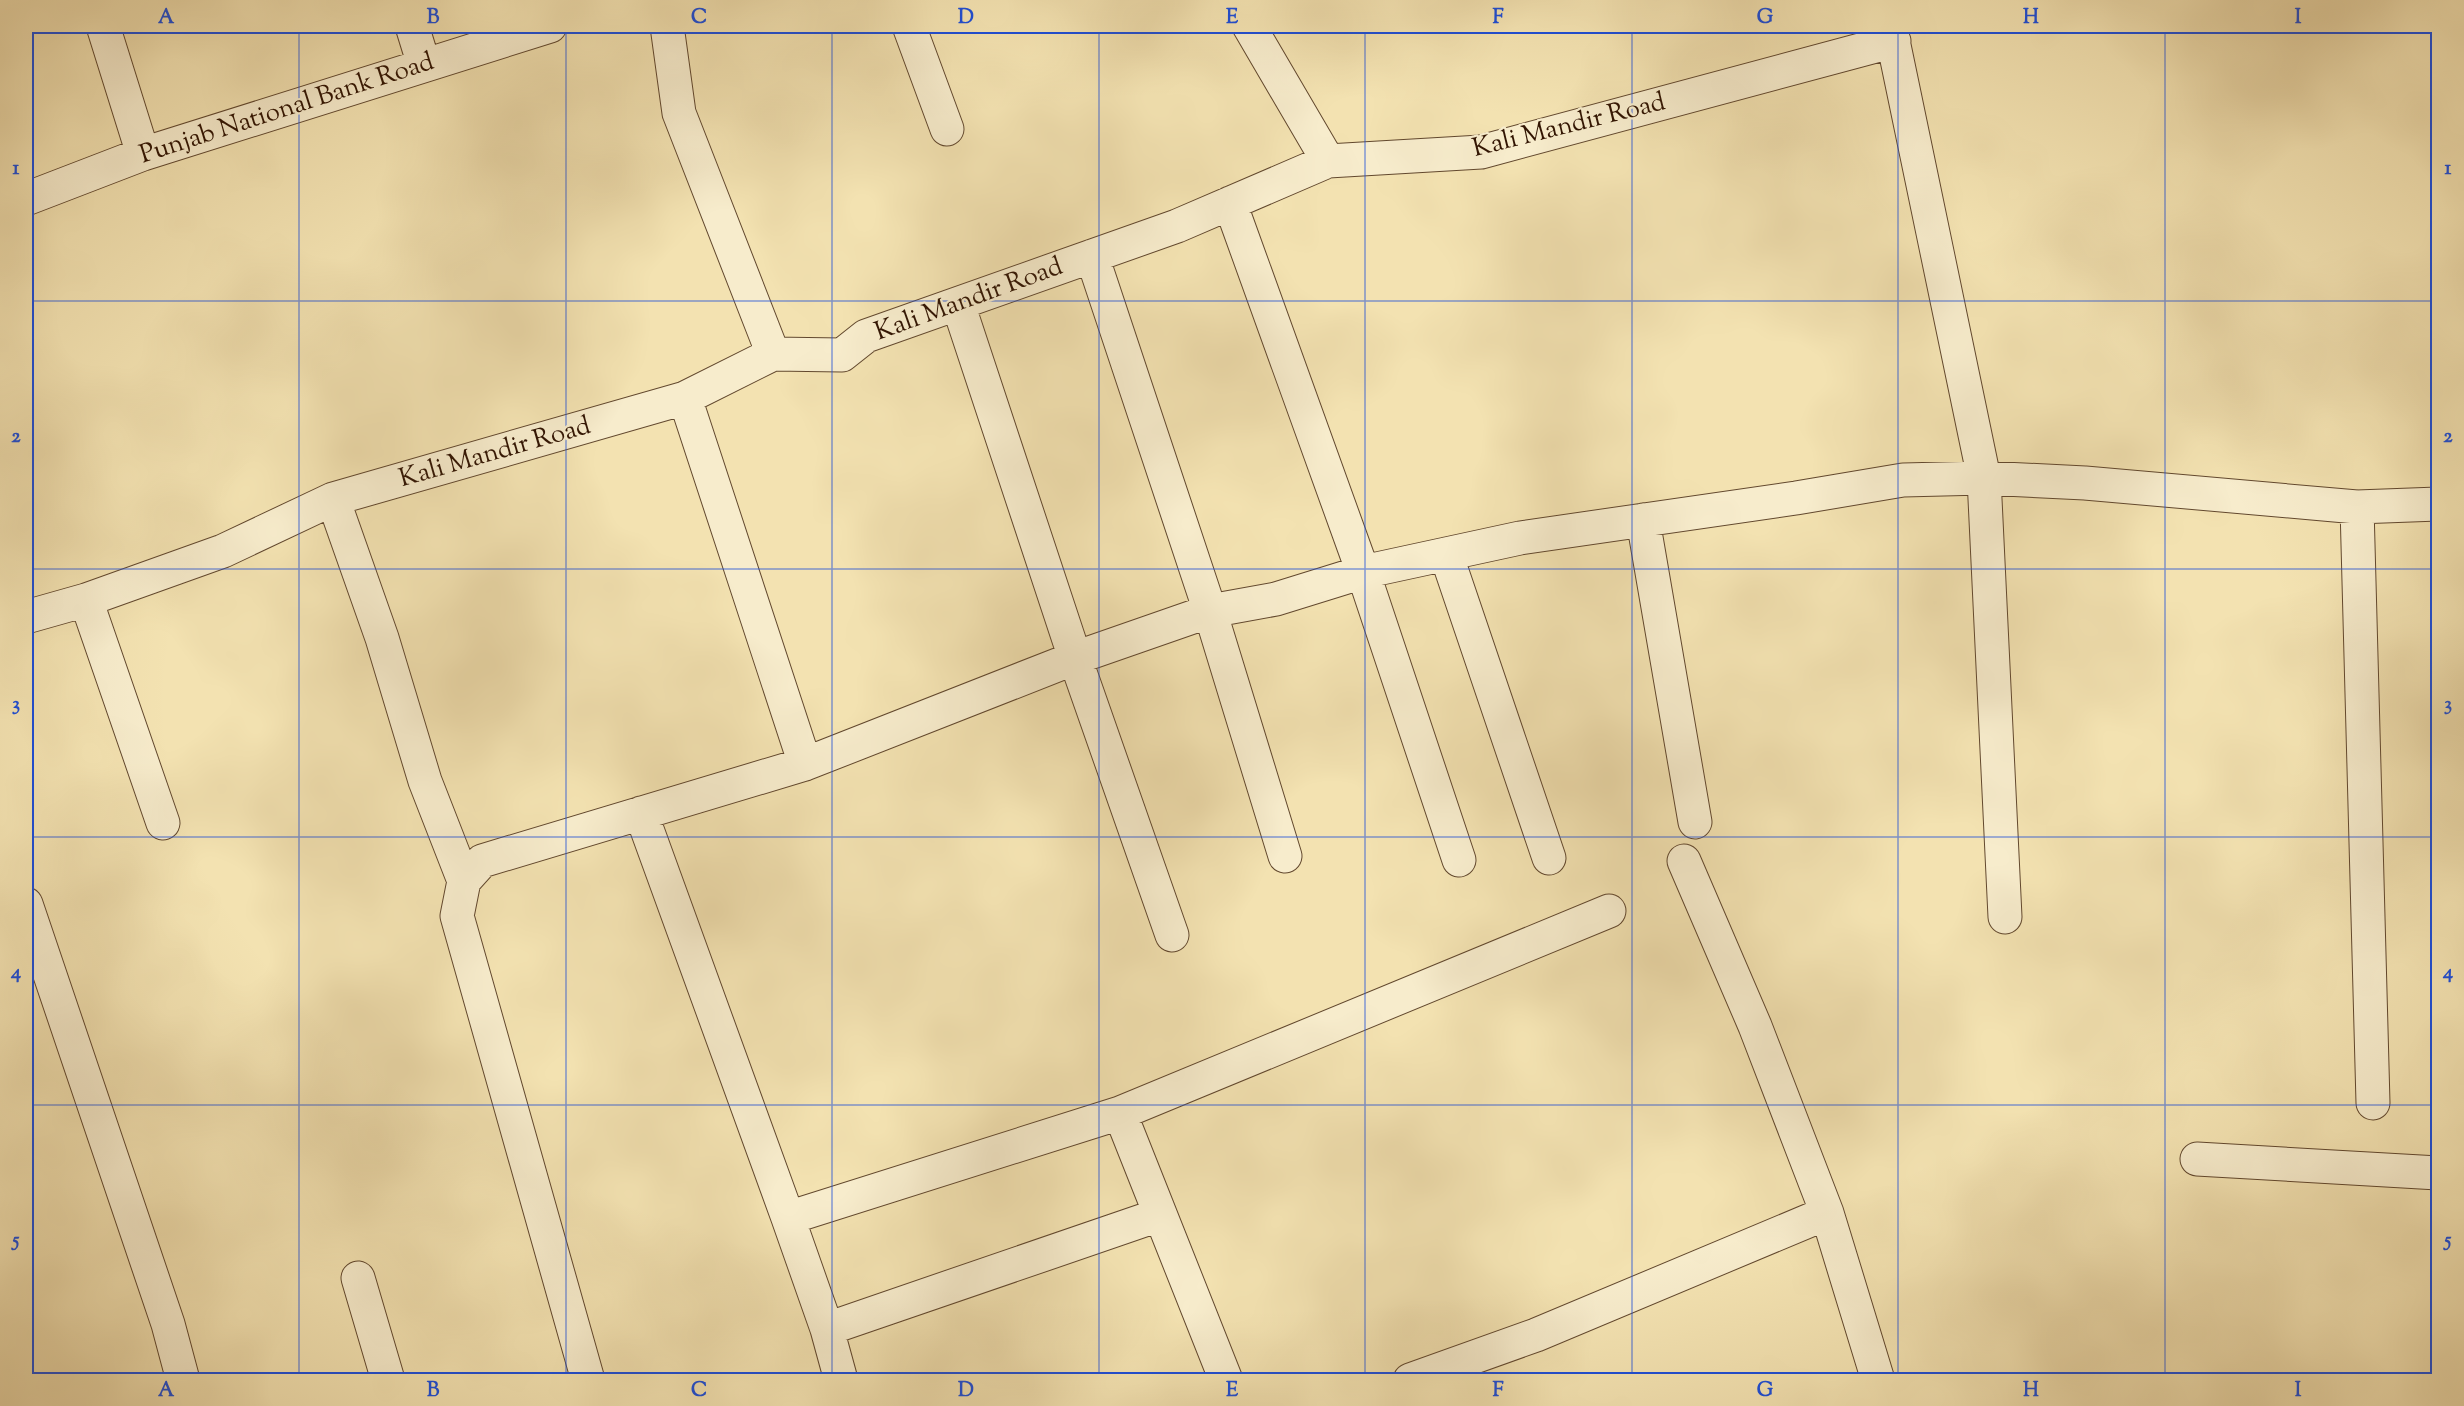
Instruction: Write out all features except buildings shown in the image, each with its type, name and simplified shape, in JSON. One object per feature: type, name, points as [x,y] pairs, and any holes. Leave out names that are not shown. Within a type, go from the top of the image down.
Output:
[{"type":"street","points":[[103,26],[143,154]]},
{"type":"street","points":[[412,26],[424,65]]},
{"type":"street","points":[[667,26],[679,113],[773,354]]},
{"type":"street","points":[[909,26],[947,129]]},
{"type":"street","points":[[1249,26],[1328,161]]},
{"type":"street","name":"Punjab National Bank Road","points":[[26,199],[143,154],[539,27]]},
{"type":"street","points":[[1892,33],[1984,478],[2005,917]]},
{"type":"street","name":"Kali Mandir Road","points":[[26,617],[86,600],[224,551],[333,499],[685,398],[773,354],[842,355],[866,336],[1176,226],[1328,161],[1481,152],[1892,33]]},
{"type":"street","points":[[1230,203],[1363,572],[1459,860]]},
{"type":"street","points":[[1092,256],[1210,611],[1285,856]]},
{"type":"street","points":[[958,304],[1075,658],[1172,935]]},
{"type":"street","points":[[685,398],[805,764]]},
{"type":"street","points":[[588,1380],[457,916],[464,881],[482,861],[805,764],[1075,658],[1210,611],[1276,599],[1363,572],[1520,537],[1796,498],[1903,480],[1984,478],[2085,483],[2357,507],[2439,504]]},
{"type":"street","points":[[333,499],[382,638],[425,781],[464,881]]},
{"type":"street","points":[[2357,507],[2373,1103]]},
{"type":"street","points":[[1643,520],[1695,822]]},
{"type":"street","points":[[1446,554],[1549,858]]},
{"type":"street","points":[[86,600],[163,823]]},
{"type":"street","points":[[641,813],[788,1218],[841,1380]]},
{"type":"street","points":[[1684,861],[1755,1026],[1827,1213],[1878,1380]]},
{"type":"street","points":[[26,904],[168,1324],[183,1380]]},
{"type":"street","points":[[788,1218],[1119,1113],[1609,911]]},
{"type":"street","points":[[1119,1113],[1226,1380]]},
{"type":"street","points":[[2197,1159],[2439,1173]]},
{"type":"street","points":[[1410,1380],[1536,1335],[1827,1213]]},
{"type":"street","points":[[826,1329],[1159,1215]]},
{"type":"street","points":[[358,1278],[388,1380]]}]
